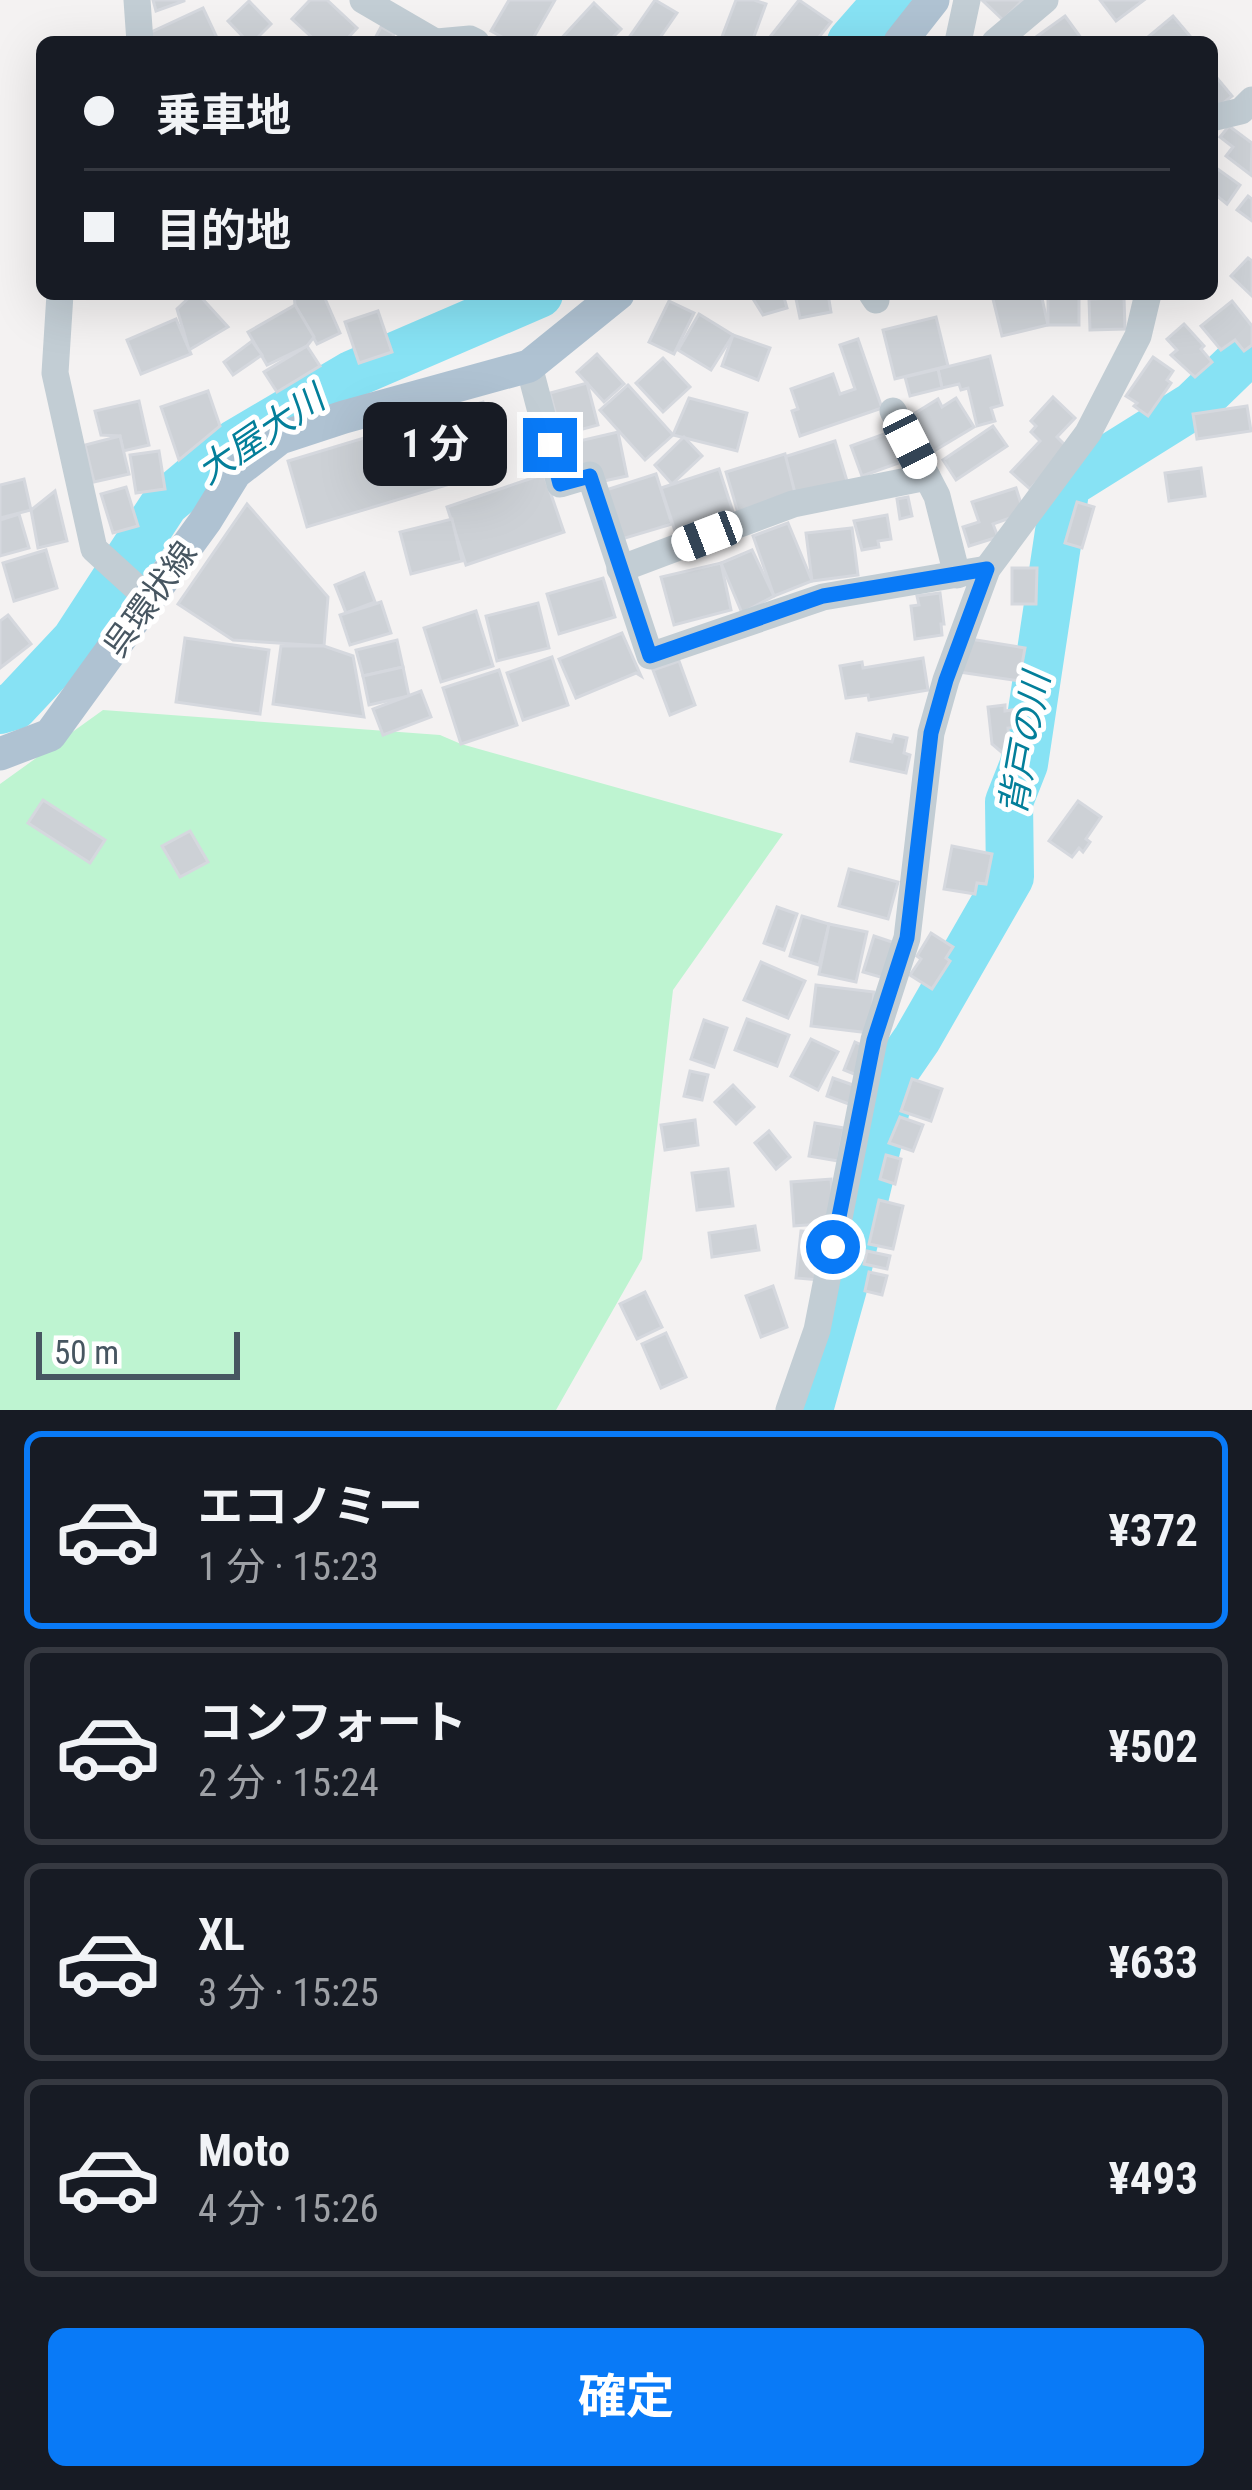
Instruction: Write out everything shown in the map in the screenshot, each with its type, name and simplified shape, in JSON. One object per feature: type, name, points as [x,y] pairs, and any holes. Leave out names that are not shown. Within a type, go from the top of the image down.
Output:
[{"type":"main road","points":[[905,36],[933,0]]},
{"type":"main road","name":"呉環状線","points":[[0,754],[50,735],[236,473],[280,438],[529,366],[611,300]]},
{"type":"street","points":[[137,0],[140,36]]},
{"type":"street","points":[[363,0],[426,36]]},
{"type":"street","points":[[959,36],[967,0]]},
{"type":"street","points":[[1002,36],[1045,0]]},
{"type":"street","points":[[1218,117],[1241,111],[1252,100]]},
{"type":"street","points":[[60,300],[55,373],[94,549],[150,600]]},
{"type":"street","points":[[789,1410],[817,1330],[874,1040],[907,938],[931,733],[946,680],[987,569],[1088,433],[1138,336],[1147,300]]},
{"type":"street","points":[[529,366],[560,484],[590,476],[650,656],[823,596],[987,569]]},
{"type":"street","points":[[893,411],[937,496],[956,574]]},
{"type":"street","points":[[620,569],[794,504],[927,477]]},
{"type":"green space","points":[[103,710],[440,735],[783,834],[673,990],[642,1259],[556,1410],[0,1410],[0,784]]},
{"type":"building","points":[[153,0],[184,0],[184,1],[156,11]]},
{"type":"building","points":[[310,0],[327,0],[357,28],[350,36],[310,36],[292,19]]},
{"type":"building","points":[[509,0],[555,0],[534,36],[500,36],[491,31]]},
{"type":"building","points":[[655,0],[677,13],[661,36],[630,36]]},
{"type":"building","points":[[736,0],[766,4],[754,36],[722,36]]},
{"type":"building","points":[[799,0],[831,22],[820,36],[771,36]]},
{"type":"building","points":[[982,0],[1023,0],[1003,20]]},
{"type":"building","points":[[1100,0],[1144,0],[1116,21]]},
{"type":"building","points":[[249,1],[271,24],[259,36],[242,36],[228,21]]},
{"type":"building","points":[[594,3],[621,29],[614,36],[564,36]]},
{"type":"building","points":[[203,8],[216,36],[148,36]]},
{"type":"building","points":[[1065,16],[1080,36],[1037,36]]},
{"type":"building","points":[[1173,16],[1190,36],[1149,36]]},
{"type":"building","points":[[381,27],[394,34],[393,36],[376,36]]},
{"type":"building","points":[[1218,79],[1232,96],[1218,107]]},
{"type":"building","points":[[1229,126],[1252,143],[1251,175],[1226,156],[1233,147],[1220,137]]},
{"type":"building","points":[[1218,169],[1240,185],[1227,204],[1218,197]]},
{"type":"building","points":[[1248,196],[1252,199],[1252,221],[1237,210]]},
{"type":"building","points":[[1248,258],[1252,261],[1252,296],[1231,276]]},
{"type":"building","points":[[187,300],[203,300],[228,327],[189,350],[177,309]]},
{"type":"building","points":[[295,300],[326,300],[340,333],[317,344]]},
{"type":"building","points":[[754,300],[785,300],[787,308],[763,315]]},
{"type":"building","points":[[796,300],[829,300],[831,312],[800,318]]},
{"type":"building","points":[[993,300],[1042,300],[1048,325],[1002,336]]},
{"type":"building","points":[[1048,300],[1079,300],[1079,325],[1048,325]]},
{"type":"building","points":[[1089,300],[1124,300],[1125,329],[1090,330]]},
{"type":"building","points":[[669,301],[694,313],[674,354],[649,342]]},
{"type":"building","points":[[1232,301],[1252,326],[1252,345],[1244,351],[1235,340],[1221,350],[1201,326]]},
{"type":"building","points":[[295,305],[314,337],[307,346],[267,365],[248,332]]},
{"type":"building","points":[[378,311],[392,352],[359,363],[345,322]]},
{"type":"building","points":[[699,314],[733,335],[711,370],[678,350]]},
{"type":"building","points":[[936,317],[948,366],[895,379],[883,330]]},
{"type":"building","points":[[176,319],[191,354],[141,374],[127,340]]},
{"type":"building","points":[[1184,324],[1212,362],[1195,377],[1171,355],[1177,350],[1167,339]]},
{"type":"building","points":[[733,335],[770,348],[758,380],[722,366]]},
{"type":"building","points":[[858,339],[882,408],[800,436],[791,389],[833,374],[840,394],[855,389],[840,345]]},
{"type":"building","points":[[252,341],[262,355],[233,375],[224,362]]},
{"type":"building","points":[[307,346],[320,366],[277,392],[264,372]]},
{"type":"building","points":[[597,354],[624,384],[604,402],[577,372]]},
{"type":"building","points":[[990,356],[1002,405],[991,408],[995,421],[977,426],[968,388],[961,390],[959,384],[942,388],[938,369]]},
{"type":"building","points":[[1153,357],[1173,371],[1167,380],[1171,383],[1148,416],[1126,396]]},
{"type":"building","points":[[663,358],[690,387],[663,412],[636,383]]},
{"type":"building","points":[[938,369],[942,388],[910,396],[905,377]]},
{"type":"building","points":[[587,383],[598,425],[561,435],[550,393]]},
{"type":"building","points":[[628,385],[673,435],[645,460],[600,410]]},
{"type":"building","points":[[208,391],[220,426],[179,460],[161,407]]},
{"type":"building","points":[[1053,397],[1075,418],[1057,437],[1068,448],[1030,489],[1011,472],[1040,441],[1031,432],[1036,426],[1031,421]]},
{"type":"building","points":[[689,398],[747,413],[737,451],[673,435]]},
{"type":"building","points":[[956,398],[974,427],[934,451],[912,415],[938,399],[942,407]]},
{"type":"building","points":[[139,401],[149,445],[123,451],[120,436],[101,435],[95,411]]},
{"type":"building","points":[[483,402],[503,468],[307,527],[288,461]]},
{"type":"building","points":[[1247,406],[1251,431],[1197,439],[1193,414]]},
{"type":"building","points":[[993,426],[1007,446],[956,480],[943,460]]},
{"type":"building","points":[[893,431],[904,461],[862,476],[851,446]]},
{"type":"building","points":[[618,432],[627,476],[576,487],[566,444]]},
{"type":"building","points":[[120,436],[129,474],[94,482],[85,445]]},
{"type":"building","points":[[684,437],[702,456],[672,484],[655,465]]},
{"type":"building","points":[[835,441],[847,481],[796,497],[784,457]]},
{"type":"building","points":[[159,451],[165,489],[136,493],[130,455]]},
{"type":"building","points":[[785,454],[796,497],[738,513],[726,472]]},
{"type":"building","points":[[1201,468],[1205,496],[1169,501],[1165,473]]},
{"type":"building","points":[[719,469],[734,515],[676,534],[661,488]]},
{"type":"building","points":[[544,474],[564,532],[466,565],[447,507]]},
{"type":"building","points":[[656,474],[672,524],[622,539],[606,490]]},
{"type":"building","points":[[24,479],[31,510],[0,518],[0,485]]},
{"type":"building","points":[[126,487],[138,526],[113,533],[101,494]]},
{"type":"building","points":[[1016,488],[1024,513],[993,524],[998,537],[969,546],[963,527],[979,522],[972,502]]},
{"type":"building","points":[[55,491],[67,541],[38,548],[31,510]]},
{"type":"building","points":[[908,497],[912,516],[900,519],[897,499]]},
{"type":"building","points":[[1077,502],[1094,507],[1082,548],[1065,543]]},
{"type":"building","points":[[247,504],[328,597],[324,646],[233,640],[178,604]]},
{"type":"building","points":[[19,514],[29,548],[0,556],[0,520]]},
{"type":"building","points":[[887,515],[891,539],[862,550],[854,521]]},
{"type":"building","points":[[452,519],[462,561],[411,574],[400,532]]},
{"type":"building","points":[[788,523],[812,581],[774,596],[753,536]]},
{"type":"building","points":[[852,528],[858,575],[812,581],[806,533]]},
{"type":"building","points":[[46,550],[57,588],[14,601],[3,563]]},
{"type":"building","points":[[752,550],[774,596],[742,613],[721,563]]},
{"type":"building","points":[[721,563],[731,610],[674,625],[661,577]]},
{"type":"building","points":[[1012,568],[1037,568],[1036,604],[1012,604]]},
{"type":"building","points":[[364,573],[375,602],[346,613],[335,585]]},
{"type":"building","points":[[603,578],[615,617],[559,634],[547,594]]},
{"type":"building","points":[[940,593],[942,635],[915,639],[911,606],[919,605],[917,596]]},
{"type":"building","points":[[381,602],[391,633],[350,645],[340,615]]},
{"type":"building","points":[[538,603],[549,648],[497,661],[486,616]]},
{"type":"building","points":[[476,611],[493,666],[441,682],[424,628]]},
{"type":"building","points":[[8,615],[31,644],[0,668],[0,621]]},
{"type":"building","points":[[622,633],[641,676],[636,673],[576,698],[559,659]]},
{"type":"building","points":[[185,638],[269,650],[260,714],[176,702]]},
{"type":"building","points":[[964,638],[1025,648],[1019,681],[959,672]]},
{"type":"building","points":[[397,640],[403,667],[363,676],[356,650]]},
{"type":"building","points":[[281,646],[324,646],[353,656],[364,717],[273,704]]},
{"type":"building","points":[[552,657],[568,705],[523,720],[507,673]]},
{"type":"building","points":[[923,658],[928,690],[869,700],[868,695],[846,698],[840,666],[862,662],[863,668]]},
{"type":"building","points":[[679,661],[695,705],[670,715],[653,670]]},
{"type":"building","points":[[403,667],[409,696],[369,705],[363,676]]},
{"type":"building","points":[[499,670],[517,725],[461,744],[443,688]]},
{"type":"building","points":[[421,691],[431,717],[383,735],[373,709]]},
{"type":"building","points":[[1005,705],[1005,711],[1018,709],[1020,727],[1008,728],[1010,748],[1005,755],[992,744],[988,707]]},
{"type":"building","points":[[857,734],[892,742],[894,735],[907,738],[906,773],[851,761]]},
{"type":"building","points":[[43,800],[105,840],[90,863],[28,823]]},
{"type":"building","points":[[1078,801],[1101,817],[1083,852],[1079,848],[1072,857],[1049,841]]},
{"type":"building","points":[[190,831],[208,862],[180,877],[162,846]]},
{"type":"building","points":[[952,846],[992,854],[986,884],[977,883],[975,894],[944,889]]},
{"type":"building","points":[[849,869],[898,882],[888,919],[839,906]]},
{"type":"building","points":[[777,907],[797,914],[784,950],[764,943]]},
{"type":"building","points":[[802,916],[829,924],[819,965],[790,956]]},
{"type":"building","points":[[829,924],[867,932],[856,982],[819,974]]},
{"type":"building","points":[[931,933],[953,947],[932,989],[910,975]]},
{"type":"building","points":[[874,936],[898,944],[887,979],[863,972]]},
{"type":"building","points":[[761,962],[805,981],[788,1018],[744,1000]]},
{"type":"building","points":[[816,985],[874,992],[870,1033],[811,1026]]},
{"type":"building","points":[[747,1019],[789,1035],[777,1066],[735,1050]]},
{"type":"building","points":[[704,1020],[727,1028],[714,1067],[691,1059]]},
{"type":"building","points":[[811,1039],[838,1052],[818,1090],[791,1076]]},
{"type":"building","points":[[855,1042],[871,1049],[859,1076],[844,1070]]},
{"type":"building","points":[[690,1071],[708,1075],[702,1100],[684,1096]]},
{"type":"building","points":[[833,1078],[856,1086],[849,1104],[827,1096]]},
{"type":"building","points":[[912,1079],[942,1089],[931,1121],[901,1111]]},
{"type":"building","points":[[733,1085],[754,1107],[736,1124],[715,1102]]},
{"type":"building","points":[[900,1117],[923,1125],[913,1151],[889,1143]]},
{"type":"building","points":[[695,1120],[698,1145],[665,1150],[661,1125]]},
{"type":"building","points":[[815,1123],[844,1128],[838,1161],[809,1156]]},
{"type":"building","points":[[769,1131],[790,1157],[776,1169],[755,1143]]},
{"type":"building","points":[[886,1155],[901,1159],[895,1184],[880,1179]]},
{"type":"building","points":[[728,1169],[733,1206],[697,1210],[692,1173]]},
{"type":"building","points":[[831,1179],[834,1223],[794,1226],[791,1182]]},
{"type":"building","points":[[879,1200],[903,1206],[893,1249],[869,1244]]},
{"type":"building","points":[[755,1226],[759,1250],[712,1257],[709,1233]]},
{"type":"building","points":[[801,1231],[824,1233],[819,1280],[796,1278]]},
{"type":"building","points":[[867,1251],[890,1256],[887,1269],[864,1264]]},
{"type":"building","points":[[869,1272],[887,1276],[882,1295],[865,1291]]},
{"type":"building","points":[[773,1286],[787,1327],[761,1337],[746,1296]]},
{"type":"building","points":[[645,1292],[662,1327],[637,1339],[620,1304]]},
{"type":"building","points":[[666,1333],[686,1377],[661,1388],[642,1344]]},
{"type":"waterway","name":"大屋大川","points":[[856,36],[888,0]]},
{"type":"waterway","name":"大屋大川","points":[[0,710],[14,706],[75,641],[165,503],[236,443],[353,374],[525,300]]},
{"type":"waterway","name":"背戸の川","points":[[809,1410],[895,1071],[1010,877],[1009,802],[1024,764],[1066,485],[1194,405],[1252,349]]},
{"type":"route","points":[[550,445],[560,484],[590,476],[650,656],[823,596],[987,569],[931,733],[907,938],[874,1040],[833,1247]]}]
